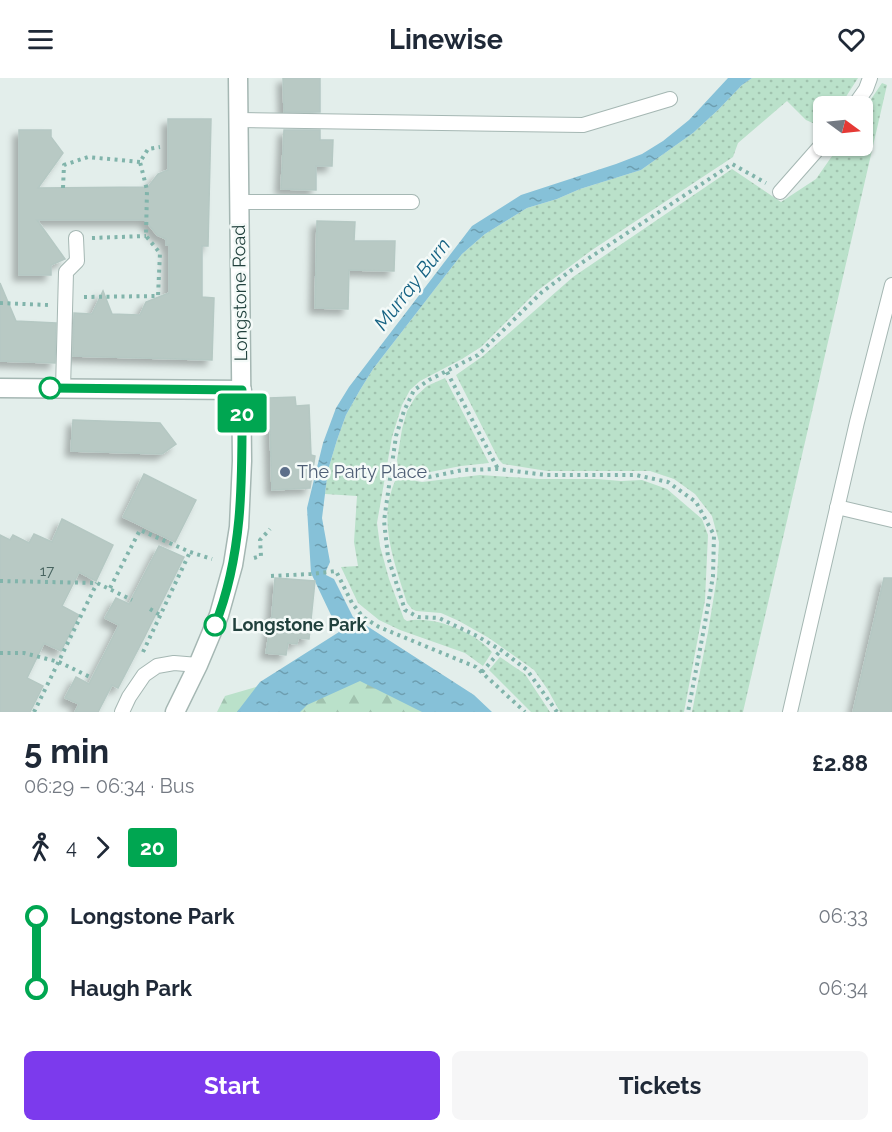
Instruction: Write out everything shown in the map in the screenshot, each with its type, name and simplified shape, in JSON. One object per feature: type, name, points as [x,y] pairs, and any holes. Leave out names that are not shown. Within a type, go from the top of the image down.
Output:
[{"type":"street","name":"Longstone Road","points":[[175,712],[219,615],[233,565],[239,527],[242,390],[238,78]]},
{"type":"street","points":[[0,388],[242,390]]},
{"type":"lane","points":[[861,96],[870,78]]},
{"type":"lane","points":[[239,120],[583,125],[670,99]]},
{"type":"lane","points":[[780,192],[813,154]]},
{"type":"lane","points":[[239,202],[412,202]]},
{"type":"lane","points":[[63,389],[66,272],[77,261],[76,238]]},
{"type":"lane","points":[[789,712],[892,285]]},
{"type":"lane","points":[[837,507],[892,520]]},
{"type":"lane","points":[[122,712],[144,675],[157,666],[174,663],[198,665]]},
{"type":"path","points":[[0,303],[52,305],[66,298],[158,296],[159,253],[146,236],[147,190],[140,162],[148,148],[160,147]]},
{"type":"path","points":[[63,188],[64,165],[88,157],[140,162]]},
{"type":"path","points":[[557,712],[527,670],[501,650],[439,618],[418,617],[405,610],[388,556],[384,521],[396,436],[404,411],[414,390],[478,355],[542,292],[577,266],[732,164],[780,192]]},
{"type":"path","points":[[76,238],[146,236]]},
{"type":"path","points":[[447,372],[498,469]]},
{"type":"path","points":[[391,475],[429,477],[463,470],[498,469],[546,475],[636,475],[668,482],[696,502],[714,535],[713,576],[688,712]]},
{"type":"path","points":[[110,588],[140,530],[190,552],[233,565],[261,556],[260,540],[270,529]]},
{"type":"path","points":[[144,675],[139,660],[190,552]]},
{"type":"path","points":[[271,576],[336,571],[352,603],[363,617],[379,627],[476,667],[525,712]]},
{"type":"path","points":[[0,581],[97,583],[132,600]]},
{"type":"path","points":[[34,712],[97,583]]},
{"type":"path","points":[[150,609],[160,615]]},
{"type":"path","points":[[482,672],[501,650]]},
{"type":"path","points":[[0,653],[24,653],[59,662],[92,678]]},
{"type":"green space","points":[[752,78],[858,78],[846,96],[813,96],[813,123],[806,120],[787,101],[738,143],[733,157],[592,250],[537,291],[481,347],[420,381],[410,390],[402,405],[392,437],[377,523],[380,546],[389,579],[404,619],[407,621],[429,620],[453,627],[475,638],[492,652],[483,666],[465,653],[400,630],[379,620],[358,603],[341,567],[358,566],[354,542],[357,496],[325,494],[328,470],[346,415],[373,369],[462,254],[485,234],[527,208],[641,170],[693,133]]},
{"type":"green space","points":[[882,83],[887,85],[873,146],[873,96]]},
{"type":"green space","points":[[832,156],[871,156],[743,712],[692,712],[717,577],[719,542],[712,516],[695,494],[674,479],[650,471],[547,471],[503,464],[456,375],[483,356],[573,277],[732,169],[781,202],[816,179]]},
{"type":"green space","points":[[445,378],[489,463],[425,473],[402,469],[398,466],[397,460],[407,411],[416,396],[427,386]]},
{"type":"green space","points":[[480,475],[540,479],[642,480],[667,489],[702,519],[708,535],[705,600],[684,712],[560,712],[534,670],[489,638],[441,613],[412,609],[407,603],[393,558],[388,527],[390,496],[395,481],[405,479],[422,482]]},
{"type":"green space","points":[[500,657],[525,674],[550,712],[531,712],[489,670]]},
{"type":"green space","points":[[355,658],[450,712],[217,712],[225,696]]},
{"type":"water","points":[[728,78],[752,78],[693,133],[641,170],[527,208],[485,234],[462,254],[373,369],[346,415],[328,470],[322,518],[330,562],[326,575],[334,579],[353,617],[474,695],[492,712],[422,712],[360,681],[307,705],[300,712],[237,712],[260,682],[339,632],[311,573],[307,508],[323,443],[336,408],[349,387],[472,226],[521,195],[642,154],[689,120]]},
{"type":"building","points":[[283,78],[320,78],[320,112],[284,112]]},
{"type":"building","points":[[168,119],[211,119],[208,246],[202,246],[202,297],[214,298],[212,360],[73,356],[74,313],[92,314],[103,291],[112,314],[140,315],[146,302],[169,293],[169,245],[166,245],[166,239],[157,235],[145,220],[37,220],[65,259],[51,265],[51,275],[19,275],[19,130],[51,130],[51,137],[63,153],[38,188],[148,187],[158,174],[168,170]]},
{"type":"building","points":[[284,130],[320,130],[320,140],[333,140],[332,166],[316,166],[316,190],[281,189]]},
{"type":"building","points":[[317,221],[355,222],[354,241],[395,241],[394,271],[349,270],[348,309],[315,308]]},
{"type":"building","points":[[0,283],[16,321],[56,323],[55,363],[0,361]]},
{"type":"building","points":[[295,397],[296,406],[309,405],[311,455],[315,456],[310,488],[272,490],[269,398]]},
{"type":"building","points":[[73,420],[160,423],[176,444],[162,454],[71,451]]},
{"type":"building","points":[[144,474],[196,500],[175,542],[123,517]]},
{"type":"building","points":[[62,519],[113,545],[96,581],[79,572],[62,606],[79,615],[61,651],[44,643],[27,678],[43,686],[30,712],[0,712],[0,535],[10,540],[13,535],[29,543],[34,534],[52,542]]},
{"type":"building","points":[[159,546],[184,557],[144,638],[118,688],[112,685],[98,712],[75,712],[79,704],[65,698],[76,677],[89,684],[119,625],[105,618],[116,598],[129,604]]},
{"type":"building","points":[[275,578],[315,581],[309,639],[298,638],[297,644],[288,643],[286,655],[266,653]]},
{"type":"building","points":[[884,578],[892,578],[892,712],[853,712]]},
{"type":"bus line","name":"20","points":[[50,388],[242,390],[239,527],[233,565],[215,625]]},
{"type":"place","name":"The Party Place","points":[[285,472]]},
{"type":"place","name":"Longstone Park","points":[[215,625]]},
{"type":"water label","name":"Murray Burn","points":[[412,284]]}]
